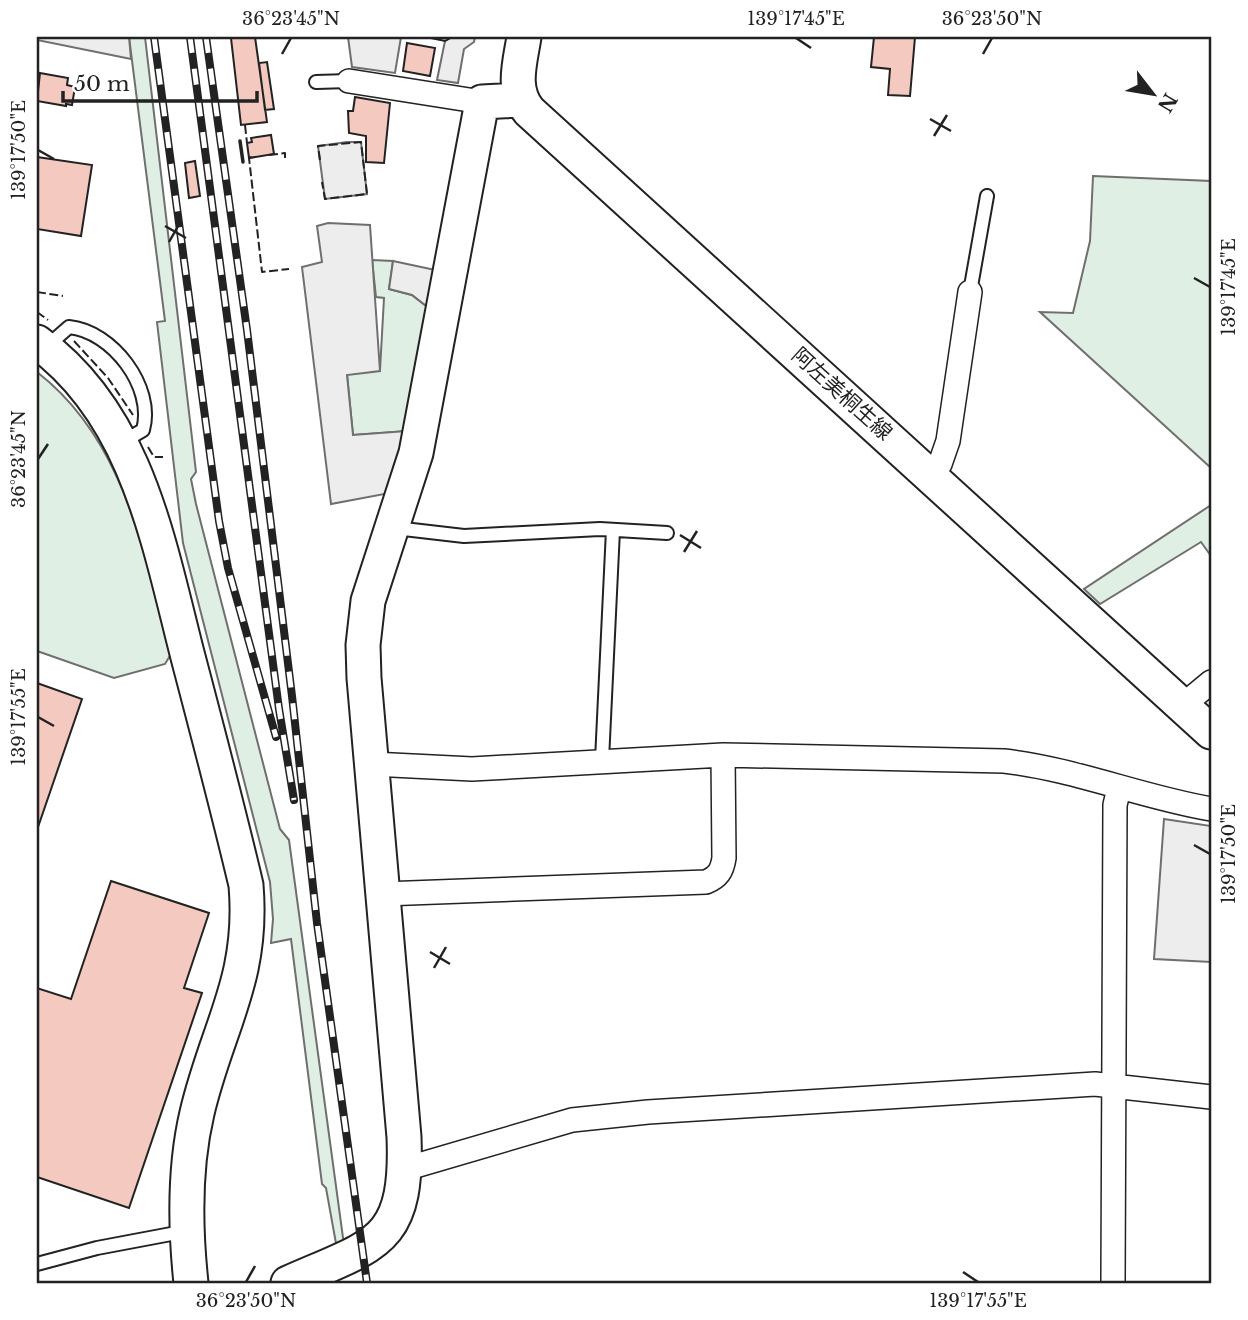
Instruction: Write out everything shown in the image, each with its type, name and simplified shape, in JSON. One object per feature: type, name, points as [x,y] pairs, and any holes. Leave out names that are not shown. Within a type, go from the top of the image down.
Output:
[{"type":"street","points":[[349,81],[482,102],[519,100],[518,74],[524,37]]},
{"type":"street","name":"阿左美桐生線","points":[[519,100],[1211,732]]},
{"type":"street","points":[[288,1283],[363,1249],[383,1234],[400,1207],[405,1169],[364,678],[365,622],[374,577],[416,453],[482,102]]},
{"type":"street","points":[[931,475],[940,464],[948,441],[970,292]]},
{"type":"street","points":[[41,345],[94,400],[121,443],[143,490],[246,885],[248,912],[245,957],[239,987],[197,1113],[190,1153],[187,1231],[191,1283]]},
{"type":"street","points":[[1182,706],[1211,682]]},
{"type":"street","points":[[372,764],[472,769],[723,755],[1004,761],[1048,768],[1159,800],[1211,809]]},
{"type":"street","points":[[383,894],[706,882],[716,877],[723,869],[723,755]]},
{"type":"street","points":[[1113,1283],[1115,805],[1119,788]]},
{"type":"street","points":[[405,1169],[580,1119],[1095,1084],[1211,1097]]},
{"type":"lane","points":[[316,82],[349,81]]},
{"type":"lane","points":[[970,292],[987,196]]},
{"type":"lane","points":[[41,345],[69,327],[88,330],[116,352],[138,384],[145,416],[143,430],[121,443]]},
{"type":"lane","points":[[391,527],[464,536],[613,530],[667,533]]},
{"type":"lane","points":[[601,760],[613,530]]},
{"type":"lane","points":[[37,1264],[97,1248],[187,1231]]},
{"type":"green space","points":[[129,37],[145,37],[196,472],[191,479],[280,829],[289,840],[344,1245],[337,1249],[326,1188],[322,1184],[291,939],[271,943],[273,919],[270,882],[183,543],[157,322],[165,321]]},
{"type":"green space","points":[[1093,176],[1211,181],[1211,468],[1040,312],[1073,313],[1090,241]]},
{"type":"green space","points":[[372,260],[393,261],[389,289],[412,295],[425,305],[433,307],[407,431],[353,435],[347,374],[380,370],[384,298],[376,297]]},
{"type":"green space","points":[[37,372],[67,400],[91,431],[111,464],[126,500],[150,576],[171,654],[165,664],[114,678],[37,651]]},
{"type":"green space","points":[[1211,505],[1211,556],[1201,542],[1100,604],[1084,589]]},
{"type":"shaded area","points":[[37,37],[129,37],[131,59],[37,40]]},
{"type":"shaded area","points":[[348,37],[401,37],[395,73],[352,67]]},
{"type":"shaded area","points":[[452,37],[475,37],[474,42],[464,49],[458,83],[437,80],[445,41]]},
{"type":"shaded area","points":[[361,142],[367,194],[325,199],[318,146]]},
{"type":"shaded area","points":[[328,223],[370,225],[380,371],[347,375],[353,435],[407,431],[390,493],[331,504],[302,267],[322,262],[317,226]]},
{"type":"shaded area","points":[[393,261],[440,271],[433,307],[425,305],[412,295],[389,289]]},
{"type":"shaded area","points":[[1164,819],[1211,826],[1211,962],[1154,959]]},
{"type":"building","points":[[255,37],[267,122],[241,125],[231,38]]},
{"type":"building","points":[[426,37],[452,37],[445,41]]},
{"type":"building","points":[[874,37],[915,37],[910,96],[888,95],[890,69],[871,67]]},
{"type":"building","points":[[407,43],[435,48],[430,76],[403,71]]},
{"type":"building","points":[[267,62],[274,109],[265,110],[259,63]]},
{"type":"building","points":[[40,73],[68,78],[67,85],[75,87],[72,105],[37,101]]},
{"type":"building","points":[[355,97],[390,103],[384,163],[366,162],[366,136],[349,133],[348,111],[353,111]]},
{"type":"building","points":[[271,135],[274,154],[249,158],[247,143],[252,142],[251,138]]},
{"type":"building","points":[[37,157],[92,165],[81,236],[37,229]]},
{"type":"building","points":[[195,161],[200,196],[189,198],[185,163]]},
{"type":"building","points":[[37,683],[82,699],[37,830]]},
{"type":"building","points":[[111,881],[209,913],[184,988],[202,993],[129,1208],[37,1177],[37,988],[71,999]]},
{"type":"railway","points":[[154,37],[219,521],[228,568],[276,737]]},
{"type":"railway","points":[[190,37],[279,709],[294,800]]},
{"type":"railway","points":[[206,37],[247,330],[317,923],[367,1283]]},
{"type":"fence","points":[[245,125],[247,143]]},
{"type":"fence","points":[[320,160],[318,146],[361,142],[367,194],[325,199],[322,182]]},
{"type":"fence","points":[[269,155],[285,153],[285,158]]},
{"type":"fence","points":[[252,157],[249,158],[262,272],[289,269]]},
{"type":"fence","points":[[37,292],[63,296]]},
{"type":"fence","points":[[37,312],[48,320]]},
{"type":"fence","points":[[74,341],[108,378],[133,415]]},
{"type":"fence","points":[[148,447],[154,457],[163,457]]},
{"type":"wall","points":[[240,141],[243,162]]}]
